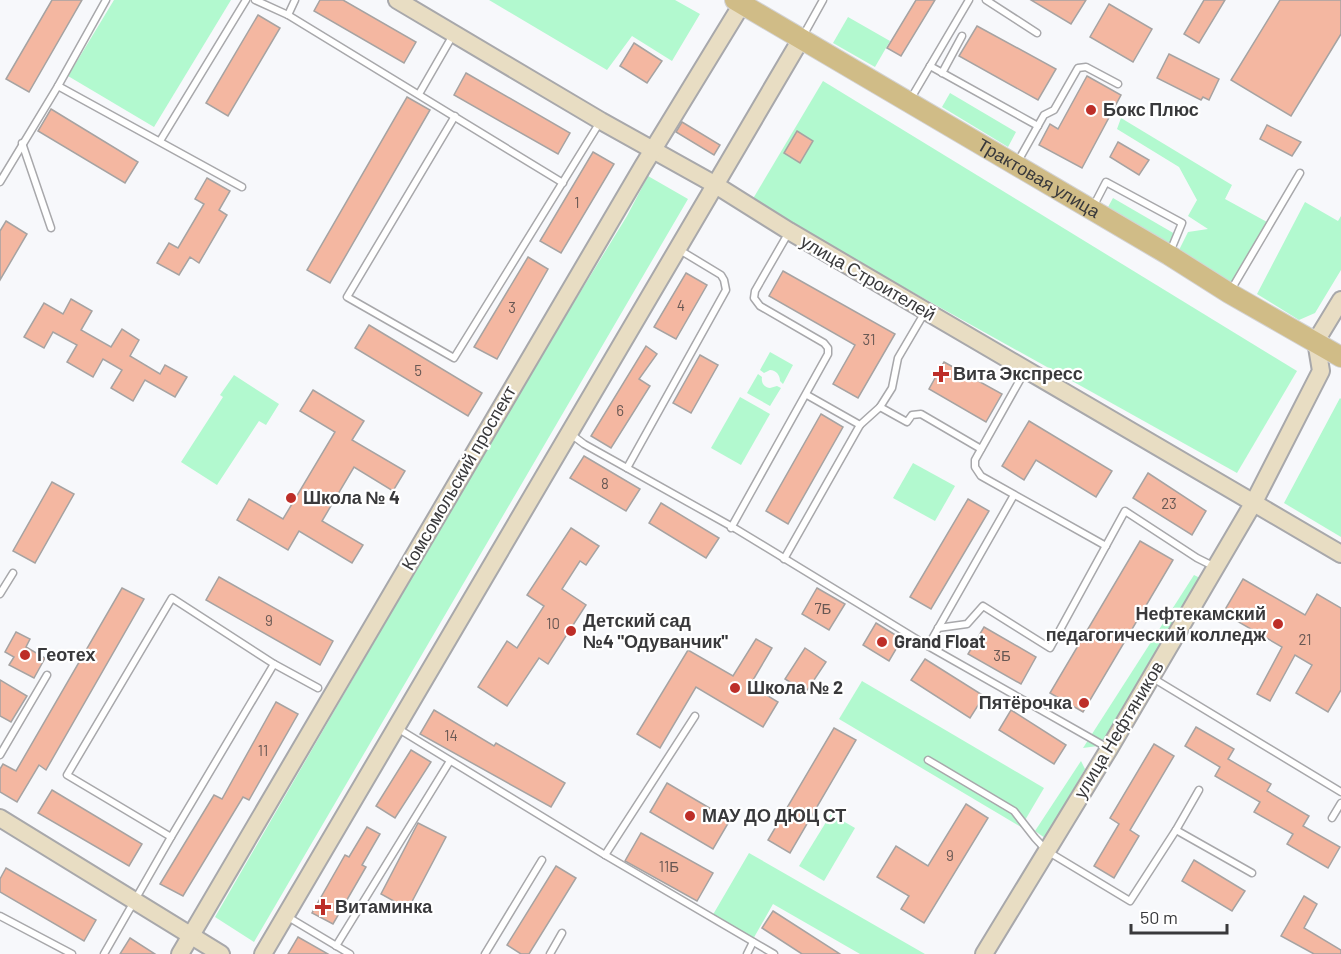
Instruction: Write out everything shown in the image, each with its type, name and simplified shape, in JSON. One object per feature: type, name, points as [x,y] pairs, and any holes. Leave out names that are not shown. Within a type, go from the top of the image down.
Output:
[{"type":"main road","name":"улица Строителей","points":[[397,0],[1341,554]]},
{"type":"main road","name":"Трактовая улица","points":[[738,2],[1341,357]]},
{"type":"main road","name":"Комсомольский проспект","points":[[180,954],[738,2]]},
{"type":"main road","points":[[263,954],[801,39]]},
{"type":"main road","points":[[1316,341],[1341,300]]},
{"type":"main road","name":"улица Нефтяников","points":[[984,954],[1254,502],[1321,371],[1316,341]]},
{"type":"main road","points":[[0,818],[221,954]]},
{"type":"lane","points":[[0,182],[58,86],[106,0]]},
{"type":"lane","points":[[160,141],[246,0]]},
{"type":"lane","points":[[255,0],[288,15],[563,183]]},
{"type":"lane","points":[[288,15],[296,0]]},
{"type":"lane","points":[[801,39],[823,0]]},
{"type":"lane","points":[[909,103],[969,0]]},
{"type":"lane","points":[[986,0],[1037,33]]},
{"type":"lane","points":[[419,94],[454,33]]},
{"type":"lane","points":[[942,73],[962,36]]},
{"type":"lane","points":[[930,66],[1038,126]]},
{"type":"lane","points":[[1016,166],[1044,115],[1054,110],[1078,68],[1086,67],[1118,84]]},
{"type":"lane","points":[[58,86],[242,188]]},
{"type":"lane","points":[[454,116],[347,297],[454,358],[601,121]]},
{"type":"lane","points":[[22,143],[51,228]]},
{"type":"lane","points":[[1229,293],[1300,173]]},
{"type":"lane","points":[[1091,210],[1106,182],[1182,223],[1169,255]]},
{"type":"lane","points":[[731,528],[828,357],[824,343],[760,306],[754,298],[755,291],[789,231]]},
{"type":"lane","points":[[627,468],[726,290],[721,275],[678,248]]},
{"type":"lane","points":[[784,559],[861,425],[880,407],[893,384],[898,358],[925,311]]},
{"type":"lane","points":[[1026,371],[975,460],[976,472],[981,477],[1106,546]]},
{"type":"lane","points":[[807,395],[861,425]]},
{"type":"lane","points":[[880,407],[907,422],[912,415],[921,414],[981,449]]},
{"type":"lane","points":[[569,433],[584,444],[784,559],[928,646],[1108,748]]},
{"type":"lane","points":[[928,646],[1014,495]]},
{"type":"lane","points":[[939,627],[967,624],[983,606],[1050,648],[1125,511],[1216,567]]},
{"type":"lane","points":[[0,594],[13,573]]},
{"type":"lane","points":[[171,837],[67,775],[172,598],[274,664],[318,688]]},
{"type":"lane","points":[[104,954],[274,664]]},
{"type":"lane","points":[[0,755],[47,675]]},
{"type":"lane","points":[[1151,677],[1341,792]]},
{"type":"lane","points":[[605,855],[694,716]]},
{"type":"lane","points":[[397,728],[605,855],[774,954]]},
{"type":"lane","points":[[928,760],[1014,811],[1047,851],[1130,901],[1199,790]]},
{"type":"lane","points":[[336,946],[450,761]]},
{"type":"lane","points":[[1332,818],[1341,803]]},
{"type":"lane","points":[[1176,830],[1252,873]]},
{"type":"lane","points":[[485,954],[542,860]]},
{"type":"lane","points":[[285,915],[350,954]]},
{"type":"lane","points":[[0,916],[72,954]]},
{"type":"lane","points":[[550,954],[562,933]]},
{"type":"lane","points":[[747,954],[753,942]]},
{"type":"green space","points":[[114,0],[231,0],[154,127],[68,76]]},
{"type":"green space","points":[[489,0],[675,0],[700,14],[672,61],[632,36],[607,70]]},
{"type":"green space","points":[[848,17],[890,41],[875,67],[833,43]]},
{"type":"green space","points":[[823,81],[1297,371],[1237,473],[751,202]]},
{"type":"green space","points":[[950,93],[1016,132],[1008,147],[942,107]]},
{"type":"green space","points":[[1121,118],[1232,185],[1225,199],[1267,222],[1235,280],[1218,289],[1178,266],[1180,248],[1188,232],[1208,229],[1188,216],[1197,200],[1179,167],[1117,129]]},
{"type":"green space","points":[[648,176],[688,199],[254,942],[215,917],[522,387],[627,216]]},
{"type":"green space","points":[[1113,198],[1175,234],[1164,254],[1102,218]]},
{"type":"green space","points":[[1305,202],[1338,221],[1341,216],[1341,270],[1315,313],[1299,320],[1257,294]]},
{"type":"green space","points":[[770,352],[793,365],[783,384],[776,372],[770,370],[764,373],[760,370]]},
{"type":"green space","points":[[758,374],[762,377],[766,387],[781,388],[770,406],[747,393]]},
{"type":"green space","points":[[234,375],[279,404],[266,425],[259,421],[217,485],[181,462],[223,397],[220,395]]},
{"type":"green space","points":[[740,397],[770,414],[741,465],[711,448]]},
{"type":"green space","points":[[1341,399],[1341,537],[1284,503]]},
{"type":"green space","points":[[913,463],[955,486],[935,521],[893,498]]},
{"type":"green space","points":[[1194,575],[1204,580],[1105,745],[1083,748]]},
{"type":"green space","points":[[862,681],[1044,788],[1021,827],[839,719]]},
{"type":"green space","points":[[1081,761],[1085,769],[1045,838],[1035,831]]},
{"type":"green space","points":[[831,814],[855,828],[824,881],[799,866]]},
{"type":"green space","points":[[749,853],[925,954],[860,954],[773,904],[752,941],[711,918]]},
{"type":"building","points":[[52,0],[82,0],[29,92],[6,79]]},
{"type":"building","points":[[320,0],[343,0],[416,42],[404,63],[314,11]]},
{"type":"building","points":[[916,0],[935,0],[901,56],[887,48]]},
{"type":"building","points":[[1031,0],[1086,0],[1071,24]]},
{"type":"building","points":[[1204,0],[1225,0],[1199,43],[1184,34]]},
{"type":"building","points":[[1280,0],[1341,0],[1341,34],[1291,116],[1231,80]]},
{"type":"building","points":[[1109,4],[1152,29],[1133,62],[1090,37]]},
{"type":"building","points":[[258,15],[280,28],[228,116],[206,103]]},
{"type":"building","points":[[977,26],[1056,69],[1038,100],[959,56]]},
{"type":"building","points":[[634,43],[662,61],[647,83],[620,66]]},
{"type":"building","points":[[1169,54],[1219,79],[1209,100],[1203,97],[1201,100],[1157,78]]},
{"type":"building","points":[[466,73],[570,133],[558,154],[454,95]]},
{"type":"building","name":"Бокс Плюс","points":[[1087,76],[1121,95],[1082,168],[1039,145],[1050,124],[1058,129]]},
{"type":"building","points":[[407,97],[430,110],[330,283],[307,270]]},
{"type":"building","points":[[51,109],[138,162],[125,183],[38,131]]},
{"type":"building","points":[[682,122],[720,145],[714,155],[676,132]]},
{"type":"building","points":[[1267,125],[1301,142],[1292,156],[1260,139]]},
{"type":"building","points":[[797,131],[813,141],[800,163],[784,153]]},
{"type":"building","points":[[1118,142],[1149,160],[1139,175],[1110,157]]},
{"type":"building","points":[[593,152],[614,164],[561,253],[540,241]]},
{"type":"building","points":[[207,178],[230,191],[219,210],[227,215],[199,263],[190,257],[179,275],[157,263],[169,243],[178,248],[204,204],[195,199]]},
{"type":"building","points":[[6,221],[27,234],[0,280],[0,231]]},
{"type":"building","points":[[528,257],[548,269],[497,359],[474,347]]},
{"type":"building","points":[[783,271],[895,334],[858,398],[833,384],[855,345],[769,296]]},
{"type":"building","points":[[686,273],[707,285],[676,339],[654,327]]},
{"type":"building","points":[[71,299],[92,311],[81,330],[111,347],[122,329],[139,340],[130,356],[160,374],[165,365],[187,377],[175,397],[145,380],[133,401],[111,388],[122,370],[103,359],[93,377],[67,362],[77,345],[53,332],[44,348],[24,337],[44,303],[63,314]]},
{"type":"building","points":[[369,325],[482,393],[468,416],[355,348]]},
{"type":"building","points":[[646,346],[657,354],[639,379],[650,386],[611,448],[591,436]]},
{"type":"building","points":[[700,355],[718,365],[691,413],[673,403]]},
{"type":"building","points":[[944,362],[1002,394],[986,422],[929,389]]},
{"type":"building","points":[[313,390],[364,421],[352,440],[405,471],[393,491],[354,467],[322,521],[363,545],[352,563],[299,531],[288,550],[237,520],[249,499],[283,519],[335,432],[300,411]]},
{"type":"building","points":[[821,414],[843,427],[788,524],[766,511]]},
{"type":"building","points":[[1029,421],[1112,471],[1096,497],[1036,460],[1024,480],[1002,466]]},
{"type":"building","points":[[584,456],[640,489],[626,511],[570,478]]},
{"type":"building","points":[[1148,473],[1206,511],[1192,535],[1133,498]]},
{"type":"building","points":[[52,482],[74,494],[35,563],[13,551]]},
{"type":"building","points":[[968,499],[989,511],[931,609],[910,597]]},
{"type":"building","points":[[661,503],[719,538],[706,558],[649,523]]},
{"type":"building","points":[[571,528],[599,546],[586,565],[580,561],[562,589],[586,605],[548,664],[539,658],[507,706],[478,687],[507,641],[517,648],[544,606],[527,595]]},
{"type":"building","points":[[1140,541],[1173,560],[1083,712],[1050,693]]},
{"type":"building","points":[[219,577],[333,641],[320,665],[206,600]]},
{"type":"building","points":[[1243,579],[1305,615],[1317,594],[1341,608],[1341,690],[1328,712],[1296,693],[1312,665],[1295,655],[1270,701],[1257,694],[1282,647],[1223,613]]},
{"type":"building","points":[[122,588],[144,599],[46,770],[39,765],[17,802],[0,792],[0,769],[3,764],[16,771]]},
{"type":"building","points":[[817,588],[845,604],[829,630],[802,614]]},
{"type":"building","points":[[876,623],[902,639],[889,661],[863,645]]},
{"type":"building","points":[[984,627],[1036,657],[1021,684],[968,654]]},
{"type":"building","name":"Геотех","points":[[16,632],[30,639],[26,647],[45,658],[34,678],[9,665],[14,657],[5,652]]},
{"type":"building","points":[[756,639],[772,648],[750,685],[778,702],[763,727],[696,687],[660,748],[637,734],[688,650],[733,676]]},
{"type":"building","points":[[805,648],[826,662],[806,692],[785,679]]},
{"type":"building","points":[[925,659],[984,696],[970,718],[911,680]]},
{"type":"building","points":[[0,680],[27,696],[11,722],[0,716]]},
{"type":"building","points":[[276,702],[298,714],[249,800],[243,797],[183,896],[160,884],[214,795],[222,799]]},
{"type":"building","points":[[434,710],[494,746],[496,743],[565,783],[551,807],[420,734]]},
{"type":"building","points":[[1011,710],[1066,745],[1054,764],[999,730]]},
{"type":"building","points":[[1196,727],[1234,749],[1228,759],[1271,784],[1267,791],[1309,816],[1303,826],[1340,847],[1328,868],[1287,844],[1293,834],[1254,812],[1260,802],[1215,776],[1220,767],[1185,746]]},
{"type":"building","points":[[834,728],[856,740],[790,853],[768,840]]},
{"type":"building","points":[[1154,744],[1174,756],[1130,830],[1139,836],[1114,878],[1094,866],[1119,824],[1110,818]]},
{"type":"building","points":[[411,750],[431,762],[395,818],[376,806]]},
{"type":"building","name":"МАУ ДО ДЮЦ СТ","points":[[667,783],[730,820],[713,849],[650,812]]},
{"type":"building","points":[[52,790],[142,844],[129,866],[38,813]]},
{"type":"building","points":[[966,804],[988,818],[924,923],[901,909],[909,896],[877,877],[896,846],[928,866]]},
{"type":"building","points":[[418,823],[446,837],[408,909],[381,894]]},
{"type":"building","points":[[367,827],[380,834],[362,865],[366,867],[333,924],[312,913],[345,855],[349,857]]},
{"type":"building","points":[[641,833],[713,873],[697,901],[625,861]]},
{"type":"building","points":[[1194,860],[1245,891],[1232,911],[1182,881]]},
{"type":"building","points":[[556,866],[576,878],[529,954],[521,954],[507,945]]},
{"type":"building","points":[[6,868],[96,920],[84,941],[0,892],[0,879]]},
{"type":"building","points":[[1304,896],[1317,904],[1304,928],[1341,950],[1341,954],[1314,954],[1281,936]]},
{"type":"building","points":[[773,911],[840,954],[802,954],[762,928]]},
{"type":"building","points":[[298,937],[328,954],[288,954]]},
{"type":"building","points":[[130,938],[155,954],[120,954]]},
{"type":"place","name":"Бокс Плюс","points":[[1091,110]]},
{"type":"place","name":"Вита Экспресс","points":[[941,374]]},
{"type":"place","name":"Школа № 4","points":[[291,498]]},
{"type":"place","name":"Нефтекамский педагогический колледж","points":[[1278,624]]},
{"type":"place","name":"Детский сад №4 \"Одуванчик\"","points":[[571,631]]},
{"type":"place","name":"Grand Float","points":[[882,642]]},
{"type":"place","name":"Геотех","points":[[25,655]]},
{"type":"place","name":"Школа № 2","points":[[735,688]]},
{"type":"place","name":"Пятёрочка","points":[[1084,703]]},
{"type":"place","name":"МАУ ДО ДЮЦ СТ","points":[[690,816]]},
{"type":"place","name":"Витаминка","points":[[323,907]]}]
